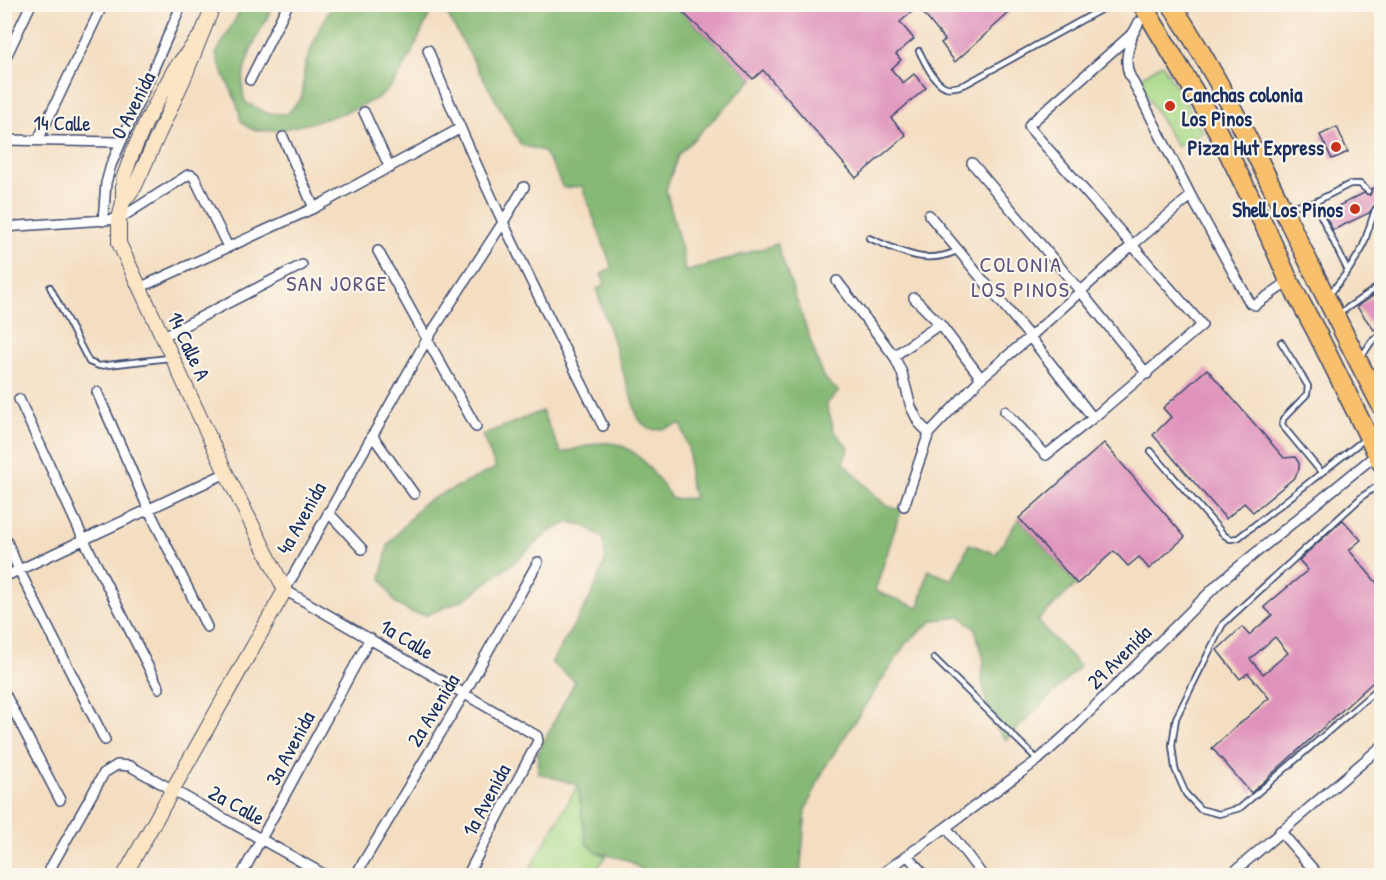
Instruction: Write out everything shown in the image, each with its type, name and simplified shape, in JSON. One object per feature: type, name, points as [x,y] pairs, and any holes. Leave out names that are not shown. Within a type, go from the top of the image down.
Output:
[{"type":"highway","points":[[1171,4],[1207,63],[1382,407]]},
{"type":"highway","points":[[1140,13],[1216,128],[1289,281],[1379,459]]},
{"type":"street","points":[[4,61],[31,4]]},
{"type":"street","points":[[38,140],[103,4]]},
{"type":"street","points":[[103,221],[106,183],[119,142],[182,4]]},
{"type":"street","name":"0 Avenida","points":[[119,219],[123,202],[123,180],[147,120],[174,70],[201,35],[214,4]]},
{"type":"street","points":[[250,80],[288,4]]},
{"type":"street","points":[[1140,13],[1126,57],[1126,65],[1191,196],[1250,303],[1255,305],[1289,281]]},
{"type":"street","points":[[1005,411],[1046,455],[1147,374],[1202,325],[1029,127],[1134,32]]},
{"type":"street","points":[[428,50],[459,129],[502,224],[603,426]]},
{"type":"street","points":[[364,112],[390,168]]},
{"type":"street","points":[[139,288],[314,208],[459,129]]},
{"type":"street","points":[[283,137],[314,208]]},
{"type":"street","name":"14 Calle","points":[[4,140],[119,142]]},
{"type":"street","points":[[972,163],[1147,374]]},
{"type":"street","points":[[4,227],[119,219],[191,175],[228,247]]},
{"type":"street","name":"4a Avenida","points":[[124,876],[426,341],[524,187]]},
{"type":"street","points":[[904,506],[929,433],[981,378],[1191,196]]},
{"type":"street","points":[[928,215],[1030,337],[1093,418]]},
{"type":"street","name":"14 Calle A","points":[[119,219],[119,243],[139,288],[226,473],[285,590]]},
{"type":"street","points":[[378,251],[426,341],[476,427]]},
{"type":"street","points":[[162,337],[302,265]]},
{"type":"street","points":[[837,281],[894,356],[902,373],[911,407],[929,433]]},
{"type":"street","points":[[914,298],[940,324],[981,378]]},
{"type":"street","points":[[894,356],[940,324]]},
{"type":"street","points":[[97,392],[148,508],[207,627]]},
{"type":"street","points":[[19,399],[83,538],[159,688]]},
{"type":"street","points":[[372,435],[414,494]]},
{"type":"street","name":"29 Avenida","points":[[879,876],[1038,760],[1220,582],[1379,459]]},
{"type":"street","points":[[4,577],[83,538],[226,473]]},
{"type":"street","points":[[328,512],[362,549]]},
{"type":"street","points":[[4,536],[105,740]]},
{"type":"street","name":"2a Avenida","points":[[355,876],[464,694],[538,562]]},
{"type":"street","name":"1a Calle","points":[[285,590],[537,736],[538,741]]},
{"type":"street","name":"3a Avenida","points":[[241,876],[370,638]]},
{"type":"street","points":[[4,692],[60,800]]},
{"type":"street","name":"1a Avenida","points":[[466,876],[538,741]]},
{"type":"street","points":[[1231,875],[1382,746]]},
{"type":"street","name":"2a Calle","points":[[46,876],[104,773],[117,765],[130,766],[327,876]]},
{"type":"street","points":[[946,827],[983,876]]},
{"type":"street","points":[[1280,831],[1319,876]]},
{"type":"street","points":[[908,856],[925,876]]},
{"type":"lane","points":[[919,51],[941,83],[948,88],[956,87],[966,84],[1111,4]]},
{"type":"lane","points":[[1282,207],[1312,203],[1350,184],[1360,184],[1368,191]]},
{"type":"lane","points":[[1312,203],[1348,271]]},
{"type":"lane","points":[[1375,210],[1362,249],[1329,305],[1341,313],[1382,284]]},
{"type":"lane","points":[[869,238],[914,257],[943,258],[957,252]]},
{"type":"lane","points":[[50,287],[89,362],[99,366],[171,357]]},
{"type":"lane","points":[[1361,368],[1363,352],[1382,334]]},
{"type":"lane","points":[[1281,342],[1308,386],[1307,394],[1283,419],[1282,425],[1321,472]]},
{"type":"lane","points":[[1151,451],[1224,535],[1238,538],[1368,436]]},
{"type":"lane","points":[[1382,483],[1364,495],[1223,624],[1176,718],[1172,745],[1176,769],[1186,794],[1200,809],[1219,814],[1240,808],[1382,684]]},
{"type":"lane","points":[[934,658],[1038,760]]},
{"type":"green space","points":[[243,5],[274,5],[245,66],[243,92],[246,103],[267,113],[287,114],[302,97],[305,65],[321,24],[333,5],[435,5],[400,74],[384,93],[374,100],[341,114],[299,126],[263,131],[251,128],[241,121],[237,103],[216,54]]},
{"type":"green space","points":[[442,5],[674,5],[753,79],[678,155],[666,190],[683,255],[685,272],[777,244],[823,377],[839,392],[826,404],[833,430],[849,448],[843,462],[885,505],[901,510],[875,591],[919,608],[928,570],[952,580],[969,544],[996,554],[1019,518],[1077,584],[1037,621],[1080,666],[1006,740],[992,723],[989,714],[982,680],[984,660],[975,629],[961,617],[934,620],[906,643],[825,767],[806,809],[800,875],[649,875],[628,860],[596,852],[586,843],[578,785],[538,773],[538,753],[575,681],[551,663],[592,595],[606,559],[603,538],[585,526],[570,522],[550,531],[517,560],[465,599],[427,615],[412,613],[396,604],[381,578],[388,545],[423,503],[496,468],[482,435],[542,411],[561,453],[602,443],[614,443],[634,453],[643,461],[672,499],[694,498],[689,479],[689,452],[681,424],[658,430],[648,428],[638,418],[597,289],[605,284],[601,274],[612,268],[582,186],[563,188],[543,151],[521,145]]},
{"type":"green space","name":"Canchas colonia Los Pinos","points":[[1162,64],[1203,132],[1177,147],[1137,79]]},
{"type":"green space","points":[[578,785],[583,823],[596,852],[606,856],[593,875],[526,876]]},
{"type":"building","points":[[674,4],[1001,4],[1009,13],[955,62],[941,43],[945,40],[918,7],[900,22],[914,39],[896,54],[901,60],[891,69],[903,83],[914,74],[926,88],[891,118],[906,135],[856,178],[763,70],[753,79]]},
{"type":"building","name":"Pizza Hut Express","points":[[1337,127],[1348,152],[1332,159],[1320,135]]},
{"type":"building","name":"Shell Los Pinos","points":[[1382,184],[1382,208],[1374,206],[1369,213],[1333,230],[1324,213],[1364,193],[1370,195],[1372,189]]},
{"type":"building","points":[[1382,290],[1382,324],[1374,330],[1357,307]]},
{"type":"building","points":[[1207,369],[1284,458],[1295,457],[1299,463],[1295,477],[1253,512],[1244,503],[1226,519],[1153,435],[1171,417],[1163,408]]},
{"type":"building","points":[[1104,443],[1185,537],[1149,569],[1139,557],[1128,566],[1114,551],[1077,584],[1019,518]]},
{"type":"building","points":[[1343,520],[1361,540],[1349,550],[1382,589],[1382,674],[1251,793],[1212,748],[1269,698],[1248,673],[1240,679],[1217,650],[1242,627],[1249,635],[1272,615],[1264,607],[1308,570],[1299,560]],"holes":[[[1275,637],[1288,653],[1263,674],[1250,659]]]},
{"type":"place","name":"Canchas colonia Los Pinos","points":[[1170,106]]},
{"type":"place","name":"Pizza Hut Express","points":[[1336,147]]},
{"type":"place","name":"Shell Los Pinos","points":[[1355,209]]},
{"type":"district","name":"COLONIA LOS PINOS","points":[[1021,276]]},
{"type":"district","name":"SAN JORGE","points":[[337,283]]}]
